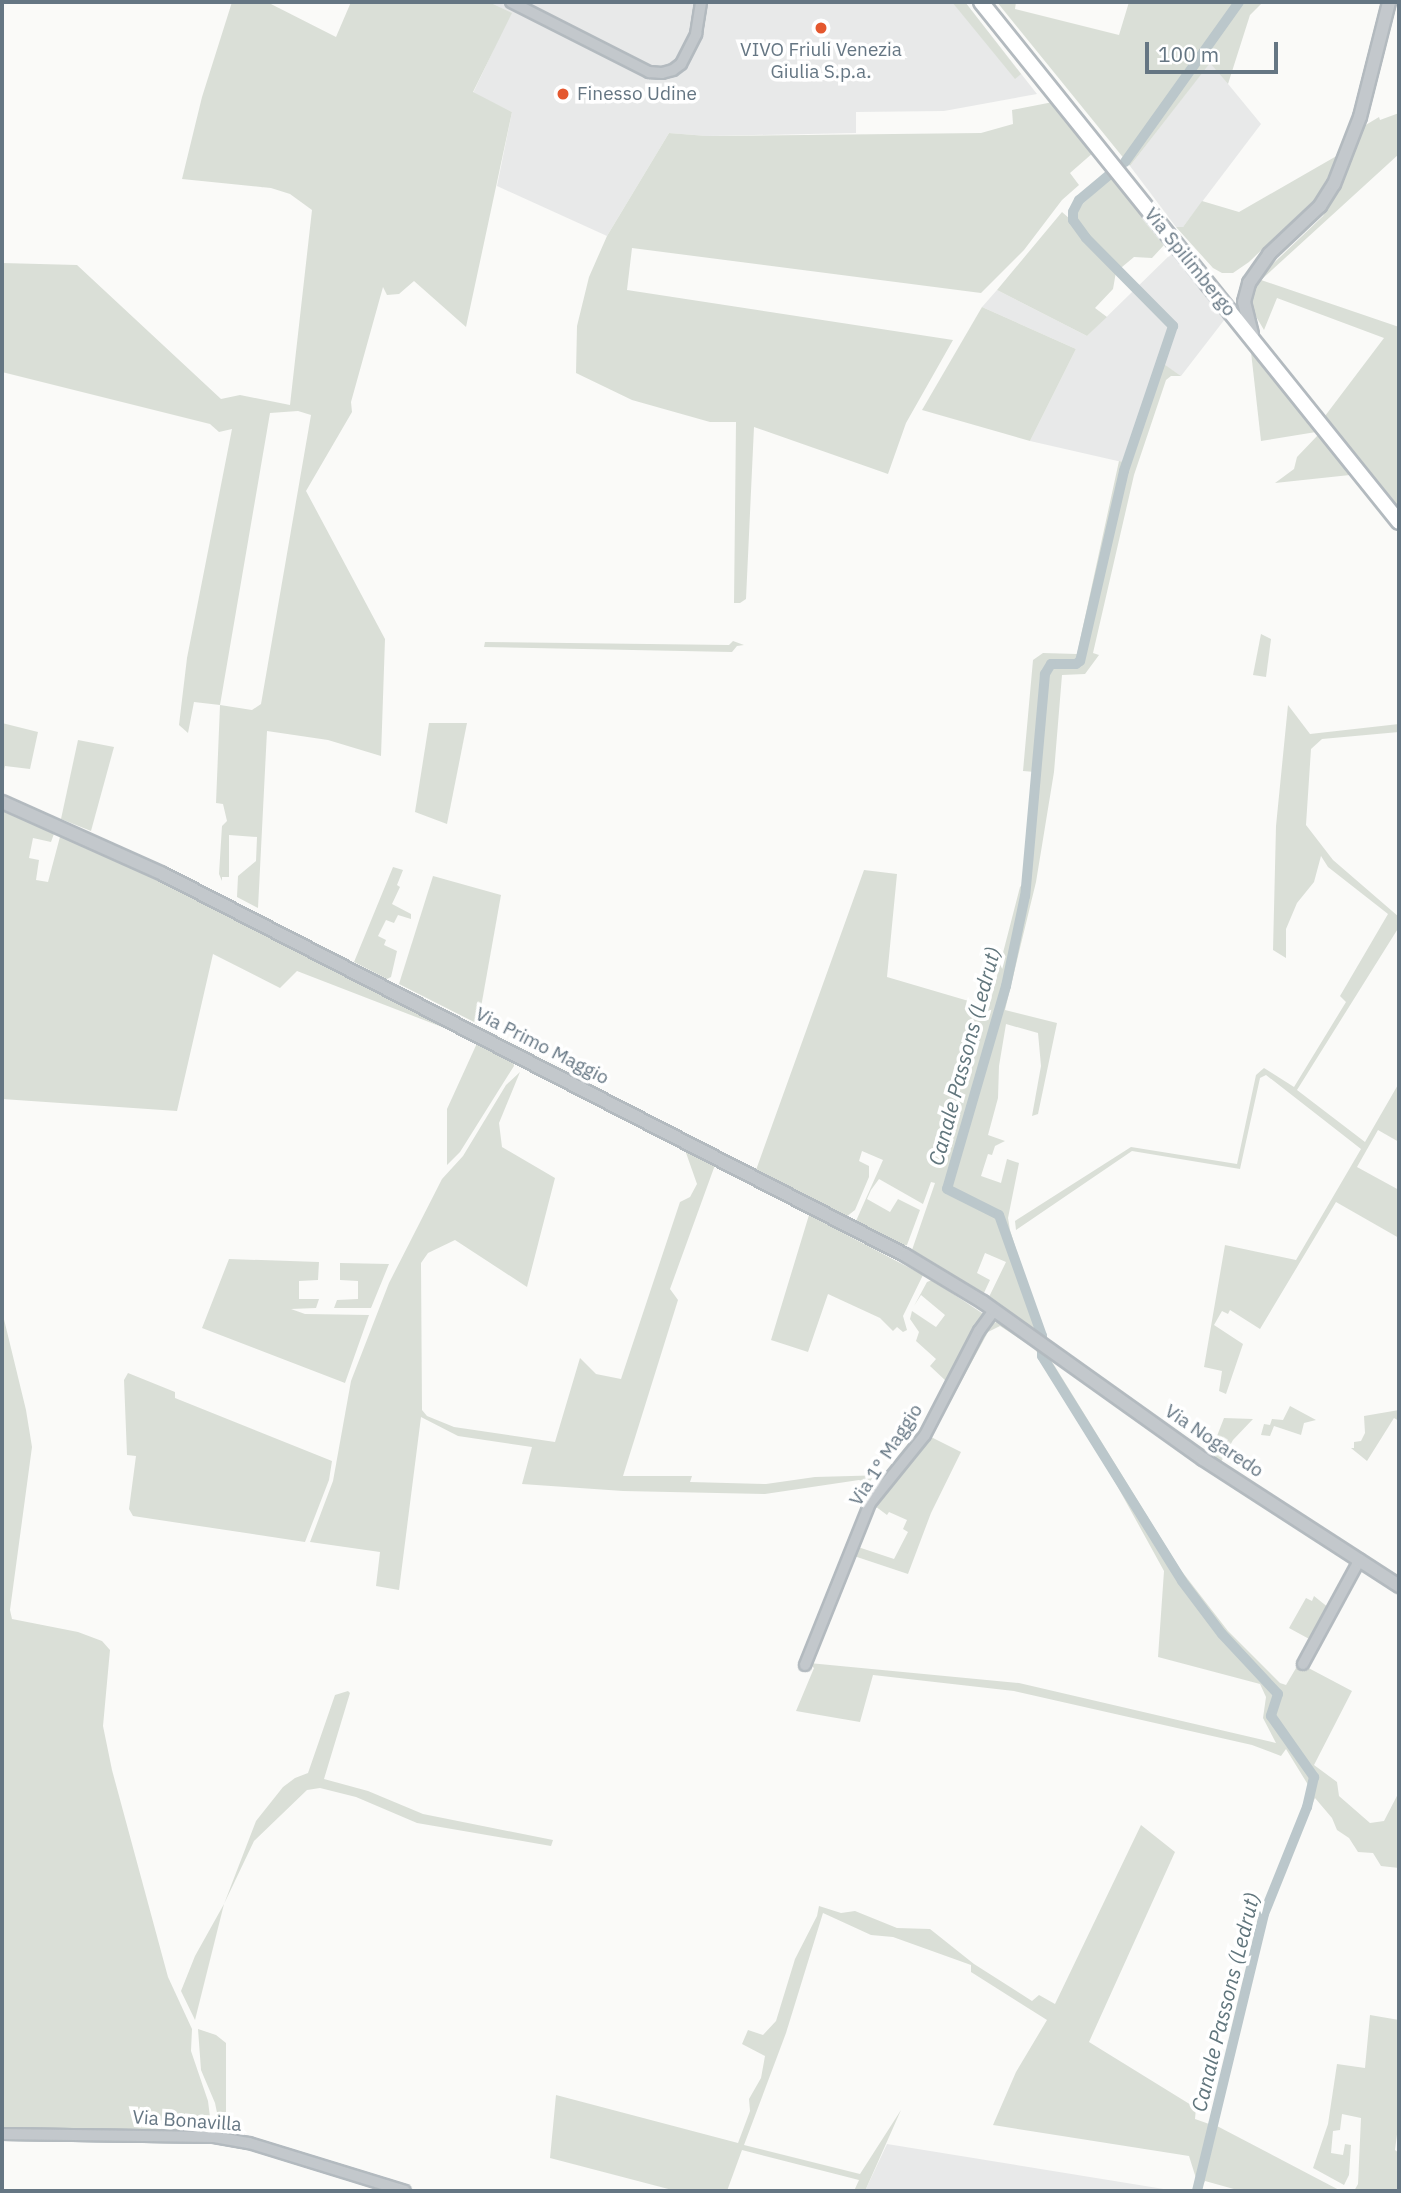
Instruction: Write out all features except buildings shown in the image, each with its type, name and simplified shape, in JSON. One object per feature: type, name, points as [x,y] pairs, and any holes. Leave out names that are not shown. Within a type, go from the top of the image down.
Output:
[{"type":"main road","name":"Via Spilimbergo","points":[[981,2],[1399,522]]},
{"type":"street","points":[[511,2],[649,72],[662,73],[681,64],[696,34],[701,2]]},
{"type":"street","points":[[1256,344],[1247,322],[1244,297],[1252,276],[1269,254],[1328,195],[1348,152],[1360,117],[1389,2]]},
{"type":"street","name":"Via Primo Maggio","points":[[2,803],[161,873],[905,1255],[994,1310],[1044,1346]]},
{"type":"street","name":"Via 1° Maggio","points":[[805,1665],[870,1503],[925,1434],[979,1331],[994,1310]]},
{"type":"street","name":"Via Nogaredo","points":[[1044,1346],[1203,1459],[1399,1586]]},
{"type":"street","points":[[1303,1664],[1360,1559]]},
{"type":"street","name":"Via Bonavilla","points":[[2,2134],[214,2137],[261,2147],[405,2191]]},
{"type":"shaded area","points":[[232,2],[267,2],[336,37],[351,2],[489,2],[512,13],[473,92],[512,112],[466,327],[414,281],[399,294],[387,295],[383,287],[351,402],[352,412],[306,491],[385,639],[381,756],[328,740],[267,731],[258,908],[237,897],[238,876],[256,861],[257,837],[229,835],[229,877],[222,877],[222,881],[219,874],[222,826],[227,821],[223,804],[216,803],[220,705],[194,702],[188,733],[179,725],[187,658],[232,429],[219,432],[210,424],[2,372],[2,263],[77,265],[221,399],[240,395],[290,405],[312,210],[290,194],[271,188],[182,179],[202,97]],"holes":[[[298,411],[311,415],[261,704],[252,710],[220,705],[270,413]]]},
{"type":"shaded area","points":[[489,2],[965,2],[1037,94],[944,111],[856,112],[856,133],[707,136],[669,133],[607,236],[497,186],[512,112],[473,93],[511,13]]},
{"type":"shaded area","points":[[952,2],[965,2],[1021,74],[1015,79]]},
{"type":"shaded area","points":[[997,2],[1016,2],[1015,9],[1119,35],[1129,2],[1263,2],[1250,15],[1228,84],[1210,63],[1130,166]]},
{"type":"shaded area","points":[[1210,62],[1261,124],[1183,227],[1176,227],[1130,166]]},
{"type":"shaded area","points":[[1053,102],[1094,152],[1070,173],[1079,185],[1062,200],[1024,250],[981,293],[632,248],[627,290],[953,340],[906,423],[888,474],[754,427],[746,599],[734,603],[736,422],[710,422],[632,400],[576,373],[577,326],[589,277],[607,236],[669,133],[707,136],[981,133],[1013,124],[1012,110]]},
{"type":"shaded area","points":[[1399,113],[1399,154],[1261,280],[1399,327],[1399,507],[1325,416],[1384,338],[1277,298],[1264,330],[1251,308],[1257,279],[1323,216],[1349,166],[1364,126],[1379,117],[1380,120]]},
{"type":"shaded area","points":[[1340,154],[1317,197],[1249,262],[1233,273],[1222,273],[1213,268],[1176,227],[1183,227],[1202,201],[1239,212]]},
{"type":"shaded area","points":[[1112,177],[1165,244],[1152,258],[1134,257],[1116,272],[1113,289],[1095,308],[1107,317],[1087,336],[997,290],[1062,212],[1070,219],[1076,215],[1078,208]]},
{"type":"shaded area","points":[[1172,253],[1225,319],[1181,376],[1158,361],[1122,462],[1030,441],[1076,349],[982,307],[997,290],[1087,336]]},
{"type":"shaded area","points":[[982,307],[1076,349],[1030,441],[922,410]]},
{"type":"shaded area","points":[[1251,352],[1316,432],[1261,441]]},
{"type":"shaded area","points":[[1158,360],[1181,376],[1171,376],[1166,380],[1134,475],[1093,653],[1099,655],[1085,674],[1062,675],[1054,772],[1036,882],[1005,1010],[1057,1023],[1038,1114],[1032,1116],[1041,1066],[1038,1033],[1006,1024],[999,1066],[998,1098],[988,1135],[1005,1141],[995,1146],[992,1155],[988,1154],[981,1176],[1001,1183],[1007,1159],[1019,1163],[1008,1218],[1045,1340],[988,1299],[1006,1262],[985,1253],[977,1273],[990,1280],[983,1295],[912,1250],[935,1183],[931,1182],[923,1204],[879,1179],[871,1190],[867,1199],[890,1212],[898,1199],[920,1210],[907,1245],[904,1246],[856,1221],[883,1160],[862,1151],[859,1161],[869,1166],[869,1177],[855,1210],[846,1217],[756,1170],[864,870],[897,874],[887,977],[989,1007],[1020,887],[1030,876],[1024,869],[1035,772],[1023,771],[1033,660],[1043,653],[1077,654],[1119,461],[1123,462]]},
{"type":"shaded area","points":[[1318,435],[1350,475],[1275,483],[1294,469],[1297,457]]},
{"type":"shaded area","points":[[1261,634],[1271,639],[1266,677],[1253,675]]},
{"type":"shaded area","points":[[733,641],[744,645],[737,646],[732,652],[484,647],[485,642],[729,645]]},
{"type":"shaded area","points":[[1288,705],[1310,734],[1399,724],[1399,732],[1322,739],[1311,749],[1306,825],[1333,860],[1399,917],[1399,927],[1297,1090],[1365,1142],[1399,1083],[1399,1142],[1378,1130],[1357,1167],[1399,1190],[1399,1238],[1336,1202],[1260,1329],[1230,1310],[1228,1314],[1222,1311],[1214,1325],[1243,1344],[1226,1394],[1219,1391],[1222,1371],[1204,1367],[1225,1245],[1296,1260],[1361,1149],[1266,1075],[1260,1078],[1240,1169],[1132,1151],[1016,1230],[1015,1221],[1131,1147],[1237,1164],[1256,1075],[1264,1068],[1294,1087],[1346,1002],[1340,996],[1388,914],[1328,867],[1321,856],[1314,882],[1297,903],[1286,929],[1286,958],[1273,950],[1276,826]]},
{"type":"shaded area","points":[[2,723],[38,732],[30,769],[5,766],[2,779]]},
{"type":"shaded area","points":[[429,723],[467,723],[447,824],[415,812]]},
{"type":"shaded area","points":[[78,740],[114,747],[91,831],[61,819]]},
{"type":"shaded area","points":[[2,808],[55,831],[51,842],[33,838],[29,858],[39,860],[36,880],[48,882],[61,833],[155,875],[478,1041],[297,971],[280,988],[213,954],[177,1111],[2,1099]]},
{"type":"shaded area","points":[[393,867],[403,870],[397,885],[400,887],[392,904],[411,914],[411,919],[398,915],[394,923],[386,920],[378,936],[386,940],[384,945],[397,951],[391,977],[387,979],[354,962]]},
{"type":"shaded area","points":[[433,876],[501,895],[478,1024],[399,984]]},
{"type":"shaded area","points":[[478,1041],[513,1059],[514,1066],[460,1152],[447,1165],[447,1109]]},
{"type":"shaded area","points":[[520,1072],[499,1123],[502,1147],[555,1178],[527,1287],[455,1240],[428,1253],[421,1263],[422,1410],[427,1416],[454,1427],[555,1442],[580,1358],[596,1374],[621,1379],[680,1202],[690,1197],[697,1184],[685,1150],[715,1165],[670,1289],[678,1300],[623,1476],[692,1476],[690,1482],[766,1484],[815,1477],[887,1475],[878,1486],[859,1480],[765,1494],[623,1491],[522,1484],[532,1447],[458,1436],[421,1417],[399,1590],[376,1586],[380,1552],[310,1542],[333,1481],[351,1381],[389,1283],[442,1179],[463,1156],[506,1085]]},
{"type":"shaded area","points":[[809,1215],[923,1275],[903,1316],[907,1330],[903,1332],[897,1327],[893,1331],[880,1318],[828,1294],[808,1352],[771,1340]]},
{"type":"shaded area","points":[[229,1259],[319,1262],[318,1280],[299,1281],[299,1299],[319,1299],[316,1308],[291,1309],[305,1314],[369,1315],[345,1383],[202,1328]]},
{"type":"shaded area","points":[[340,1263],[389,1264],[371,1308],[334,1308],[337,1300],[358,1299],[358,1281],[340,1280]]},
{"type":"shaded area","points":[[932,1280],[985,1315],[947,1382],[930,1366],[936,1359],[916,1341],[919,1332],[910,1319],[912,1311],[936,1327],[945,1315],[921,1295],[914,1306],[927,1282]]},
{"type":"shaded area","points":[[2,1311],[26,1410],[32,1447],[10,1610],[12,1619],[78,1632],[102,1641],[110,1650],[103,1726],[112,1770],[168,1977],[192,2029],[191,2051],[208,2101],[211,2125],[206,2134],[2,2130]]},
{"type":"shaded area","points":[[998,1321],[1051,1360],[1180,1569],[1228,1631],[1280,1683],[1286,1685],[1299,1663],[1352,1691],[1314,1765],[1337,1782],[1339,1796],[1370,1823],[1384,1821],[1399,1792],[1399,1868],[1381,1866],[1373,1853],[1358,1852],[1349,1838],[1337,1830],[1332,1818],[1315,1798],[1267,1916],[1217,2126],[1341,2191],[1241,2191],[1205,2181],[1200,2191],[1189,2156],[993,2125],[1016,2072],[1047,2020],[971,1972],[971,1965],[893,1937],[871,1935],[823,1913],[786,2033],[744,2145],[860,2174],[901,2110],[865,2191],[854,2191],[859,2180],[742,2150],[727,2191],[676,2191],[550,2158],[556,2095],[738,2143],[750,2111],[749,2099],[761,2078],[765,2056],[742,2044],[748,2030],[763,2035],[776,2021],[795,1959],[817,1916],[819,1906],[841,1913],[855,1911],[897,1928],[930,1929],[974,1964],[1032,2001],[1039,1995],[1055,2004],[1141,1825],[1175,1852],[1089,2042],[1196,2108],[1195,2119],[1212,2125],[1261,1915],[1310,1788],[1286,1749],[1281,1756],[1252,1745],[1014,1691],[873,1675],[860,1722],[796,1711],[814,1668],[809,1663],[1019,1683],[1276,1743],[1263,1718],[1266,1697],[1260,1684],[1158,1657],[1164,1571],[1104,1462],[1035,1349],[1000,1326],[988,1332],[931,1437],[961,1452],[931,1513],[908,1574],[854,1556],[858,1547],[894,1559],[908,1532],[903,1529],[907,1520],[889,1512],[887,1515],[875,1506],[927,1436],[983,1330]]},
{"type":"shaded area","points":[[128,1373],[175,1392],[175,1398],[332,1461],[329,1480],[305,1542],[133,1516],[129,1509],[136,1456],[127,1455],[124,1380]]},
{"type":"shaded area","points":[[1290,1406],[1316,1420],[1304,1423],[1301,1435],[1274,1426],[1270,1436],[1261,1435],[1264,1424],[1270,1425],[1272,1419],[1283,1420]]},
{"type":"shaded area","points":[[1399,1410],[1399,1421],[1394,1418],[1367,1461],[1351,1448],[1354,1448],[1354,1442],[1361,1441],[1365,1433],[1364,1416]]},
{"type":"shaded area","points":[[1224,1418],[1253,1419],[1233,1440],[1221,1462],[1210,1454]]},
{"type":"shaded area","points":[[1314,1596],[1329,1608],[1311,1640],[1289,1628],[1306,1598],[1312,1601]]},
{"type":"shaded area","points":[[348,1691],[350,1693],[324,1779],[368,1791],[423,1814],[553,1840],[551,1846],[417,1823],[356,1797],[320,1788],[307,1790],[254,1841],[224,1904],[256,1821],[283,1787],[308,1773],[335,1695]]},
{"type":"shaded area","points":[[224,1904],[195,2020],[181,1991],[195,1956]]},
{"type":"shaded area","points":[[1370,2015],[1399,2020],[1399,2119],[1395,2150],[1399,2153],[1399,2191],[1354,2191],[1358,2184],[1361,2118],[1342,2114],[1340,2130],[1333,2131],[1331,2153],[1343,2155],[1345,2144],[1351,2145],[1349,2175],[1344,2185],[1313,2168],[1328,2124],[1337,2064],[1365,2068]]},
{"type":"shaded area","points":[[198,2029],[216,2035],[226,2043],[226,2134],[221,2132],[215,2103],[201,2070]]},
{"type":"shaded area","points":[[887,2144],[1176,2191],[865,2191]]},
{"type":"waterway","points":[[1125,162],[1239,2]]},
{"type":"waterway","name":"Canale Passons (Ledrut)","points":[[1109,175],[1079,200],[1073,212],[1073,220],[1086,238],[1173,326],[1124,471],[1080,661],[1076,664],[1051,664],[1045,674],[1025,896],[1006,986],[947,1189],[999,1215],[1042,1336],[1042,1356],[1182,1581],[1222,1634],[1278,1694],[1271,1716],[1314,1777],[1307,1807],[1264,1914],[1197,2191]]},
{"type":"place","name":"VIVO Friuli Venezia Giulia S.p.a.","points":[[821,28]]},
{"type":"place","name":"Finesso Udine","points":[[563,94]]}]
